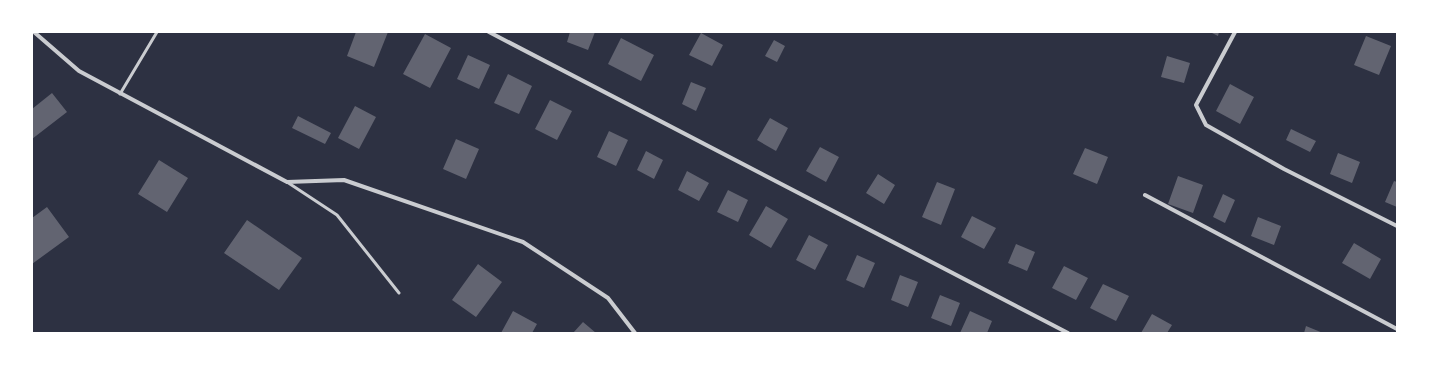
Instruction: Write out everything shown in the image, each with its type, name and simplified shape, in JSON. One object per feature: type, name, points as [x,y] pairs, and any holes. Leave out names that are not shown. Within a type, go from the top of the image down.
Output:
[{"type":"street","points":[[34,32],[79,71],[287,182],[344,180],[523,242],[608,298],[635,333]]},
{"type":"street","points":[[489,32],[1068,333]]},
{"type":"street","points":[[1235,32],[1196,105],[1206,125],[1284,169],[1397,226]]},
{"type":"street","points":[[1145,195],[1397,329]]},
{"type":"lane","points":[[120,94],[157,32]]},
{"type":"lane","points":[[287,182],[337,215],[399,292]]},
{"type":"building","points":[[356,32],[388,32],[374,67],[347,56]]},
{"type":"building","points":[[570,32],[595,32],[588,50],[567,42]]},
{"type":"building","points":[[1210,32],[1219,32],[1218,36]]},
{"type":"building","points":[[701,33],[723,45],[712,66],[689,55]]},
{"type":"building","points":[[425,34],[451,48],[430,88],[403,74]]},
{"type":"building","points":[[1366,36],[1391,46],[1379,75],[1354,65]]},
{"type":"building","points":[[621,38],[654,55],[641,81],[608,64]]},
{"type":"building","points":[[774,40],[785,46],[777,62],[765,56]]},
{"type":"building","points":[[468,55],[490,65],[479,89],[457,79]]},
{"type":"building","points":[[1167,56],[1190,63],[1184,83],[1161,77]]},
{"type":"building","points":[[508,74],[532,86],[519,114],[494,103]]},
{"type":"building","points":[[691,82],[706,88],[696,111],[682,104]]},
{"type":"building","points":[[1230,84],[1254,97],[1240,124],[1216,111]]},
{"type":"building","points":[[52,93],[67,112],[32,139],[32,109]]},
{"type":"building","points":[[550,100],[572,111],[557,140],[535,129]]},
{"type":"building","points":[[355,106],[376,117],[359,149],[338,138]]},
{"type":"building","points":[[298,116],[331,133],[325,144],[292,128]]},
{"type":"building","points":[[770,118],[788,128],[776,151],[757,140]]},
{"type":"building","points":[[1291,129],[1316,141],[1310,152],[1286,140]]},
{"type":"building","points":[[609,131],[628,140],[616,166],[597,157]]},
{"type":"building","points":[[456,139],[479,149],[466,179],[443,169]]},
{"type":"building","points":[[820,147],[839,157],[826,182],[806,171]]},
{"type":"building","points":[[1085,148],[1108,157],[1097,184],[1073,174]]},
{"type":"building","points":[[646,151],[663,160],[654,179],[637,170]]},
{"type":"building","points":[[1338,153],[1360,162],[1352,183],[1330,174]]},
{"type":"building","points":[[159,160],[188,178],[167,212],[138,194]]},
{"type":"building","points":[[687,171],[709,183],[699,201],[678,190]]},
{"type":"building","points":[[878,174],[895,185],[884,204],[866,193]]},
{"type":"building","points":[[1178,176],[1203,185],[1193,213],[1168,204]]},
{"type":"building","points":[[1394,181],[1397,182],[1397,207],[1385,202]]},
{"type":"building","points":[[937,182],[955,189],[941,225],[922,217]]},
{"type":"building","points":[[728,190],[748,200],[738,222],[717,212]]},
{"type":"building","points":[[1223,194],[1235,200],[1225,223],[1213,217]]},
{"type":"building","points":[[766,206],[788,219],[771,248],[749,235]]},
{"type":"building","points":[[47,207],[69,237],[32,264],[32,218]]},
{"type":"building","points":[[972,216],[996,228],[984,249],[961,237]]},
{"type":"building","points":[[1258,217],[1281,226],[1274,245],[1251,236]]},
{"type":"building","points":[[247,220],[302,258],[279,290],[224,253]]},
{"type":"building","points":[[809,235],[828,245],[815,270],[796,260]]},
{"type":"building","points":[[1354,243],[1381,259],[1370,279],[1342,263]]},
{"type":"building","points":[[1016,244],[1035,252],[1027,271],[1008,263]]},
{"type":"building","points":[[857,255],[875,263],[864,288],[846,280]]},
{"type":"building","points":[[478,264],[502,282],[476,317],[452,300]]},
{"type":"building","points":[[1064,266],[1088,278],[1076,300],[1052,288]]},
{"type":"building","points":[[900,275],[918,282],[908,307],[891,300]]},
{"type":"building","points":[[1103,284],[1129,296],[1116,321],[1090,308]]},
{"type":"building","points":[[940,295],[960,303],[951,326],[931,318]]},
{"type":"building","points":[[513,311],[537,324],[532,333],[501,333]]},
{"type":"building","points":[[970,311],[992,321],[987,333],[960,333]]},
{"type":"building","points":[[1152,314],[1172,325],[1167,333],[1141,333]]},
{"type":"building","points":[[583,322],[596,333],[573,333]]},
{"type":"building","points":[[1306,326],[1323,333],[1304,333]]}]
